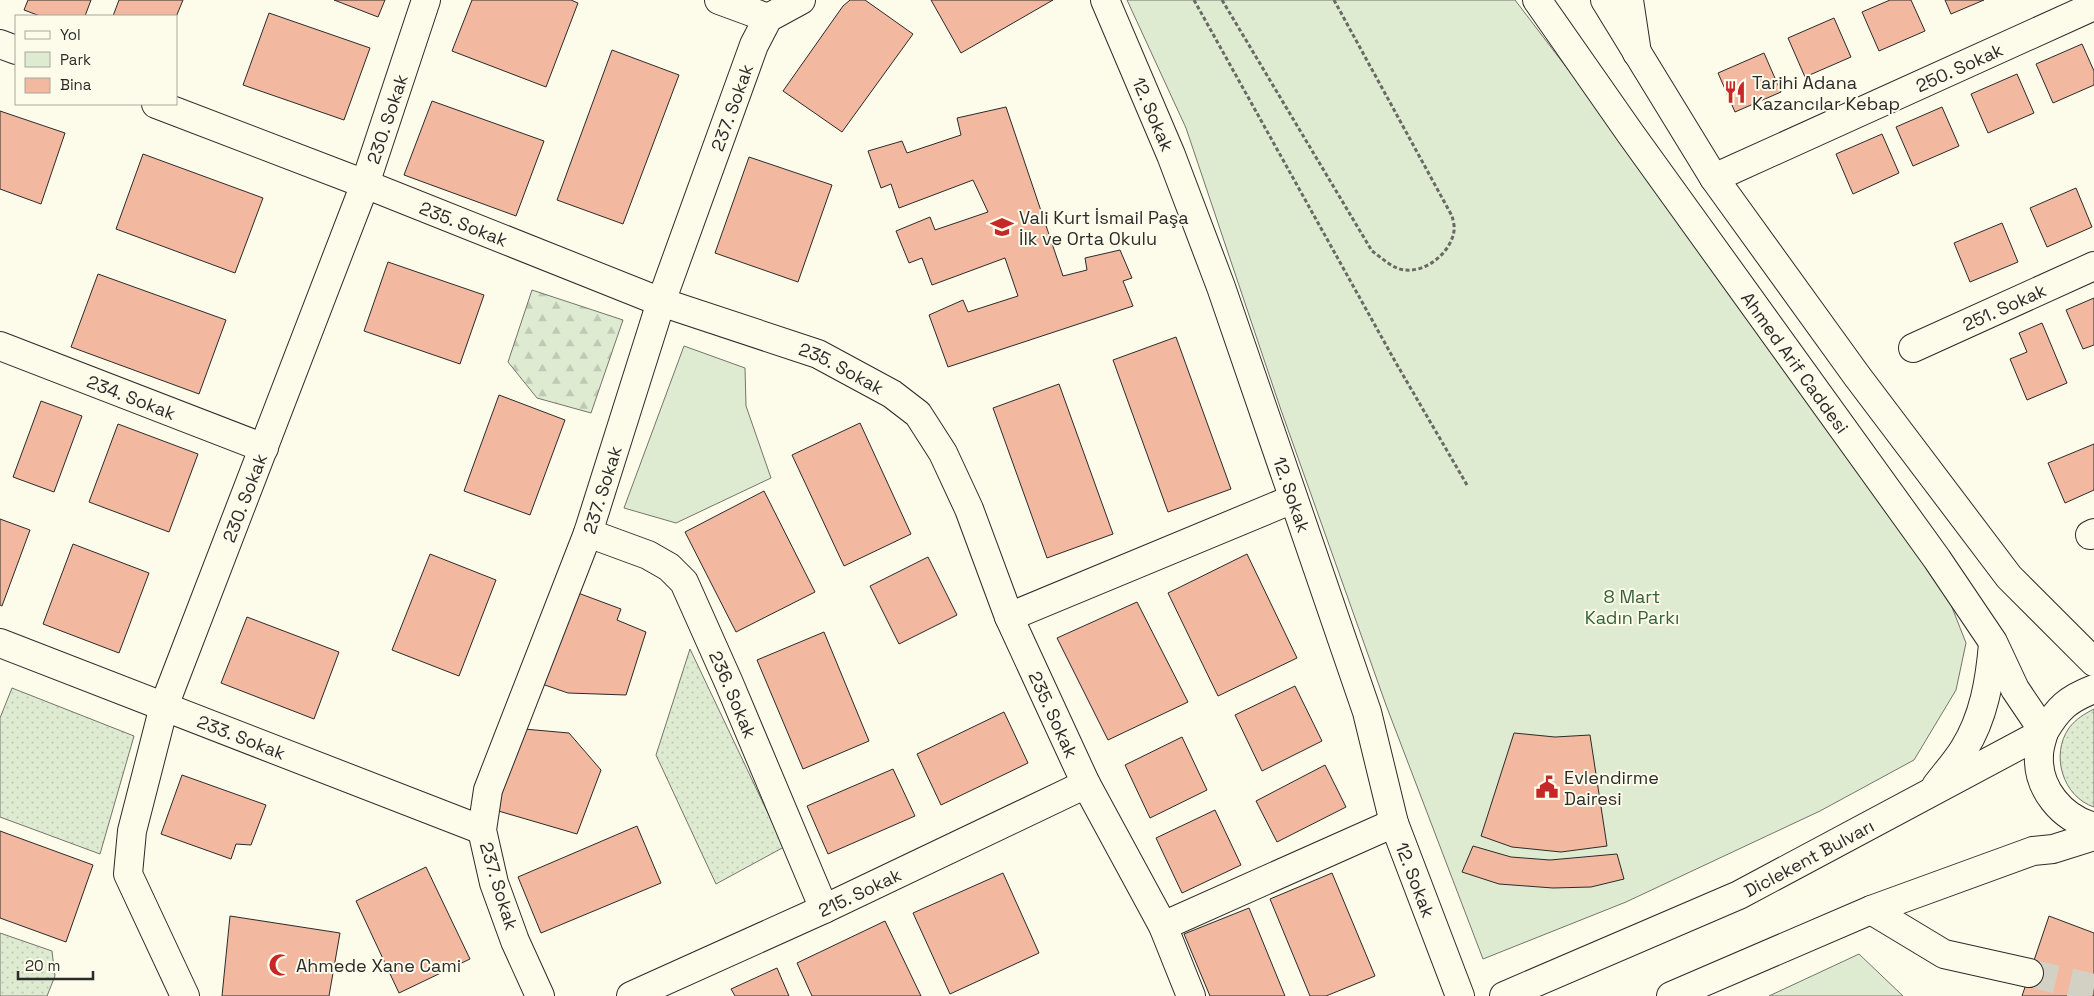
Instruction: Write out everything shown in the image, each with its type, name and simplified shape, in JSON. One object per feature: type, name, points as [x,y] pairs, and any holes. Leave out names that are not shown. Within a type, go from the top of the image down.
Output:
[{"type":"street","name":"230. Sokak","points":[[185,996],[128,874],[132,831],[164,706],[365,184],[426,0]]},
{"type":"street","points":[[719,0],[768,18],[801,0]]},
{"type":"street","name":"12. Sokak","points":[[1104,0],[1174,164],[1221,287],[1367,712],[1394,823],[1460,996]]},
{"type":"street","name":"Ahmed Arif Caddesi","points":[[1537,0],[1630,133],[1937,559],[1993,642],[2015,689],[2044,732]]},
{"type":"street","points":[[1605,0],[1714,178],[1857,376],[2009,577],[2094,662]]},
{"type":"street","points":[[1629,0],[1637,53]]},
{"type":"street","name":"250. Sokak","points":[[1714,178],[2094,6]]},
{"type":"street","name":"237. Sokak","points":[[540,996],[515,940],[494,883],[482,830],[488,790],[588,534],[660,302],[754,45],[768,18]]},
{"type":"street","points":[[0,44],[15,50]]},
{"type":"street","name":"235. Sokak","points":[[159,105],[365,184],[660,302],[818,354],[892,394],[918,414],[943,453],[969,508],[1009,617],[1086,784],[1163,926],[1191,996]]},
{"type":"street","name":"251. Sokak","points":[[1913,348],[2094,266]]},
{"type":"street","name":"234. Sokak","points":[[0,346],[264,448]]},
{"type":"street","points":[[1009,617],[1293,499]]},
{"type":"street","name":"236. Sokak","points":[[588,534],[648,555],[669,566],[684,582],[729,683],[824,909]]},
{"type":"street","points":[[2055,621],[2094,650]]},
{"type":"street","points":[[1930,794],[1965,748],[1980,716],[1990,679],[1993,642]]},
{"type":"street","name":"233. Sokak","points":[[0,643],[482,830]]},
{"type":"street","name":"Diclekent Bulvarı","points":[[1504,996],[1739,895],[2044,732],[2056,712],[2074,697],[2094,689]]},
{"type":"street","points":[[2044,732],[2039,755],[2042,779],[2053,801],[2070,817],[2094,827]]},
{"type":"street","name":"215. Sokak","points":[[631,996],[824,909],[1086,784]]},
{"type":"street","points":[[1163,926],[1394,823]]},
{"type":"street","points":[[1671,996],[1872,910],[2032,850],[2053,849],[2094,836]]},
{"type":"street","points":[[1872,910],[1944,954],[2029,973]]},
{"type":"path","points":[[1194,0],[1396,363],[1467,484]]},
{"type":"path","points":[[1222,0],[1372,251],[1391,264],[1405,270],[1421,268],[1437,259],[1448,246],[1455,230],[1452,216],[1334,0]]},
{"type":"green space","name":"8 Mart Kadın Parkı","points":[[1127,0],[1515,0],[1724,274],[1946,592],[1966,643],[1956,690],[1914,760],[1820,811],[1626,902],[1483,959],[1386,705],[1281,410],[1186,128]]},
{"type":"green space","points":[[532,290],[623,320],[591,413],[537,398],[508,362]]},
{"type":"green space","points":[[684,346],[745,368],[746,406],[771,478],[676,523],[624,508]]},
{"type":"green space","points":[[690,649],[784,847],[716,884],[656,755]]},
{"type":"green space","points":[[12,688],[134,736],[100,854],[0,817],[0,718]]},
{"type":"green space","points":[[2094,709],[2094,807],[2083,802],[2067,785],[2060,762],[2063,739],[2069,728],[2080,717]]},
{"type":"green space","points":[[0,933],[52,951],[55,976],[47,996],[0,996]]},
{"type":"green space","points":[[1859,954],[1903,996],[1769,996]]},
{"type":"building","points":[[28,0],[91,0],[85,15],[37,15],[24,10]]},
{"type":"building","points":[[119,0],[183,0],[177,15],[113,15]]},
{"type":"building","points":[[334,0],[385,0],[378,17]]},
{"type":"building","points":[[472,0],[571,0],[578,3],[546,87],[452,51]]},
{"type":"building","points":[[850,0],[865,0],[913,34],[842,132],[783,91],[843,6]]},
{"type":"building","points":[[931,0],[1053,0],[961,53]]},
{"type":"building","points":[[1890,0],[1911,0],[1925,31],[1879,51],[1862,12]]},
{"type":"building","points":[[1945,0],[1984,0],[1951,14]]},
{"type":"building","points":[[269,13],[370,48],[344,120],[243,85]]},
{"type":"building","points":[[1834,18],[1851,57],[1805,77],[1788,38]]},
{"type":"building","points":[[2082,44],[2094,71],[2094,85],[2053,103],[2036,64]]},
{"type":"building","points":[[612,50],[679,75],[623,224],[557,200]]},
{"type":"building","points":[[1764,53],[1781,92],[1735,112],[1718,73]]},
{"type":"building","points":[[2017,74],[2034,113],[1988,133],[1971,94]]},
{"type":"building","points":[[432,101],[544,141],[516,216],[404,175]]},
{"type":"building","points":[[1006,107],[1063,276],[1087,270],[1085,258],[1120,250],[1132,278],[1123,281],[1133,306],[948,367],[929,315],[963,300],[968,312],[1018,296],[1005,258],[932,285],[922,258],[909,263],[896,231],[930,217],[935,230],[988,212],[973,180],[899,208],[891,184],[881,188],[868,151],[902,141],[907,153],[961,135],[957,118]]},
{"type":"building","points":[[1942,107],[1959,146],[1913,166],[1896,127]]},
{"type":"building","points":[[0,111],[65,133],[41,204],[0,189]]},
{"type":"building","points":[[1882,134],[1899,173],[1853,194],[1836,154]]},
{"type":"building","points":[[143,154],[263,198],[235,273],[116,229]]},
{"type":"building","points":[[749,157],[832,185],[798,282],[715,253]]},
{"type":"building","points":[[2076,188],[2092,227],[2047,247],[2030,208]]},
{"type":"building","points":[[2002,223],[2018,262],[1970,282],[1954,243]]},
{"type":"building","points":[[388,262],[484,295],[460,364],[364,331]]},
{"type":"building","points":[[98,274],[226,320],[199,394],[71,347]]},
{"type":"building","points":[[2094,298],[2094,345],[2083,349],[2066,310]]},
{"type":"building","points":[[2042,323],[2067,383],[2027,400],[2010,359],[2027,352],[2019,333]]},
{"type":"building","points":[[1176,337],[1231,489],[1168,512],[1113,360]]},
{"type":"building","points":[[1059,384],[1113,534],[1047,558],[993,408]]},
{"type":"building","points":[[499,395],[565,420],[530,515],[464,491]]},
{"type":"building","points":[[41,401],[82,416],[54,492],[13,477]]},
{"type":"building","points":[[860,423],[911,534],[844,566],[792,455]]},
{"type":"building","points":[[118,424],[198,454],[169,532],[89,502]]},
{"type":"building","points":[[2094,444],[2094,490],[2065,503],[2048,463]]},
{"type":"building","points":[[764,491],[815,592],[736,632],[685,532]]},
{"type":"building","points":[[0,519],[30,530],[2,606],[0,605]]},
{"type":"building","points":[[73,544],[149,573],[119,653],[43,624]]},
{"type":"building","points":[[430,554],[496,580],[459,676],[392,650]]},
{"type":"building","points":[[1247,554],[1297,658],[1218,696],[1168,593]]},
{"type":"building","points":[[928,557],[957,615],[899,644],[870,586]]},
{"type":"building","points":[[578,593],[621,609],[617,620],[646,632],[626,695],[568,693],[542,684]]},
{"type":"building","points":[[1137,602],[1188,702],[1108,740],[1057,638]]},
{"type":"building","points":[[247,617],[339,652],[314,719],[221,683]]},
{"type":"building","points":[[824,632],[869,741],[803,769],[757,660]]},
{"type":"building","points":[[1295,686],[1322,741],[1262,771],[1235,715]]},
{"type":"building","points":[[1004,712],[1028,763],[941,805],[917,754]]},
{"type":"building","points":[[524,729],[569,733],[601,770],[577,834],[495,810]]},
{"type":"building","name":"Evlendirme Dairesi","points":[[1514,733],[1555,737],[1590,735],[1607,846],[1561,852],[1512,847],[1481,836]]},
{"type":"building","points":[[1182,737],[1207,790],[1150,818],[1125,765]]},
{"type":"building","points":[[1325,765],[1346,807],[1277,842],[1256,801]]},
{"type":"building","points":[[893,769],[915,816],[828,854],[807,806]]},
{"type":"building","points":[[182,775],[266,805],[251,845],[236,844],[231,859],[161,834]]},
{"type":"building","points":[[1215,810],[1241,865],[1182,893],[1156,838]]},
{"type":"building","points":[[637,826],[661,883],[541,933],[518,877]]},
{"type":"building","points":[[0,831],[93,865],[66,942],[0,918]]},
{"type":"building","points":[[1473,846],[1511,857],[1550,860],[1617,854],[1624,879],[1591,887],[1553,888],[1499,884],[1462,872]]},
{"type":"building","points":[[426,867],[470,959],[399,993],[356,901]]},
{"type":"building","points":[[1003,873],[1039,953],[950,994],[913,913]]},
{"type":"building","points":[[1332,873],[1375,976],[1326,996],[1310,996],[1270,899]]},
{"type":"building","points":[[1249,908],[1285,996],[1210,996],[1184,934]]},
{"type":"building","name":"Ahmede Xane Cami","points":[[230,916],[340,933],[329,996],[222,996]]},
{"type":"building","points":[[2049,916],[2094,933],[2094,996],[2022,996]]},
{"type":"building","points":[[885,921],[921,996],[812,996],[797,963]]},
{"type":"building","points":[[777,968],[789,996],[735,996],[731,989]]},
{"type":"tunnel","points":[[2029,973],[2094,988]]},
{"type":"place","name":"Tarihi Adana Kazancılar Kebap","points":[[1735,92]]},
{"type":"place","name":"Vali Kurt İsmail Paşa İlk ve Orta Okulu","points":[[1002,227]]},
{"type":"place","name":"Evlendirme Dairesi","points":[[1547,787]]},
{"type":"place","name":"Ahmede Xane Cami","points":[[280,965]]}]
